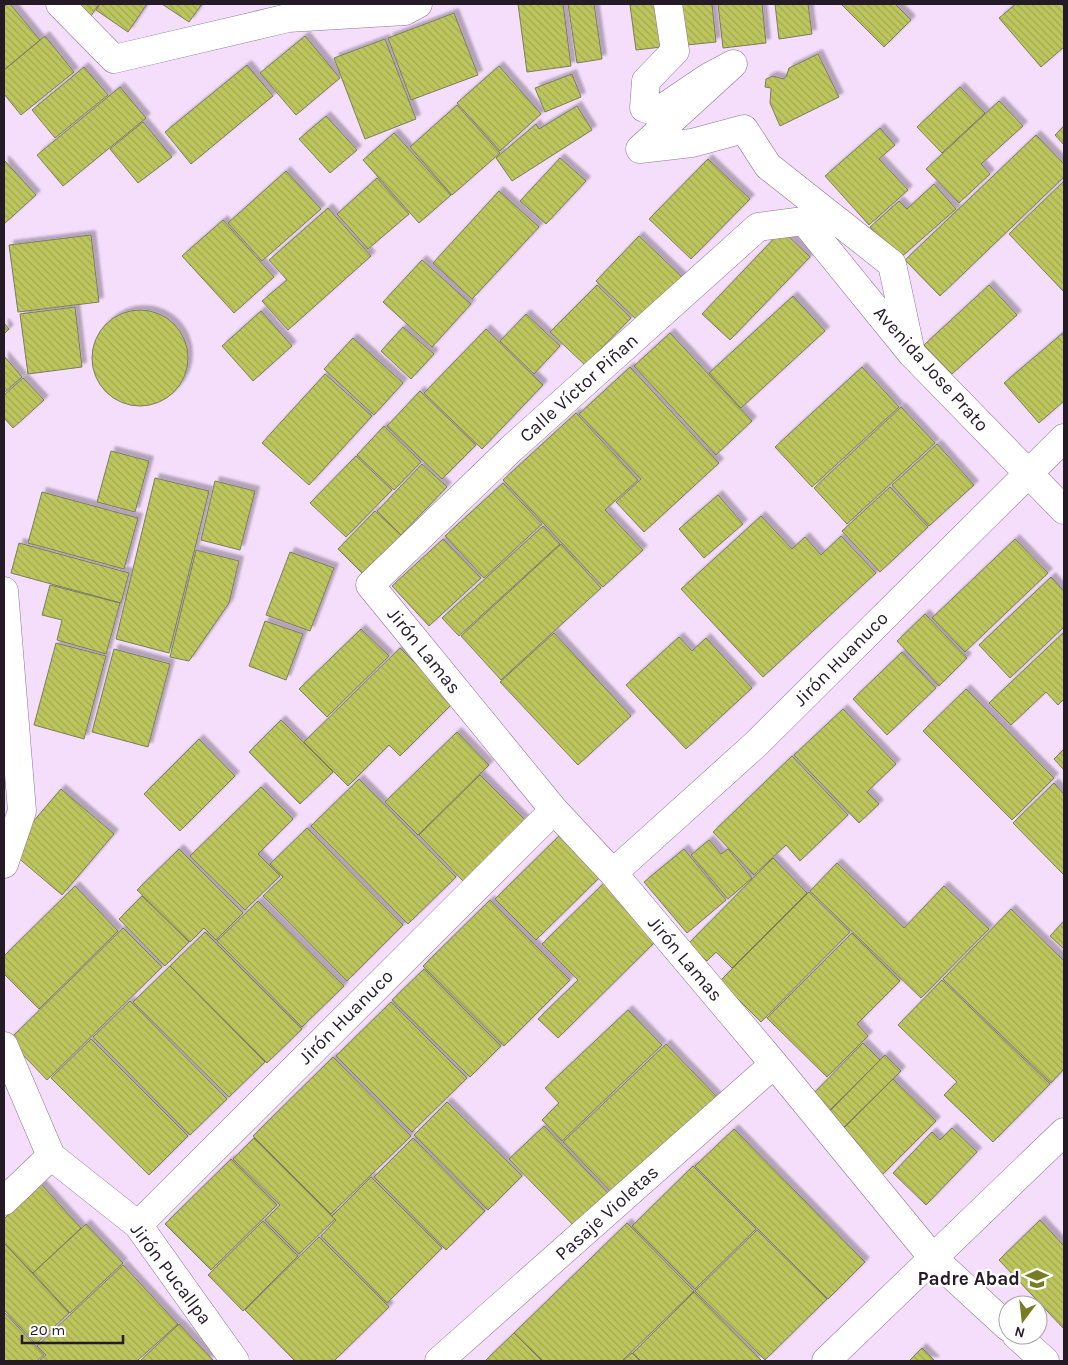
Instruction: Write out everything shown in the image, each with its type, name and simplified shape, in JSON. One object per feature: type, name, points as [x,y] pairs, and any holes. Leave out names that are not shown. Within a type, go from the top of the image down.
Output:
[{"type":"street","points":[[60,4],[114,59],[288,18],[405,11],[418,4]]},
{"type":"street","points":[[668,4],[675,51],[646,82],[644,108],[657,112],[707,78],[733,64],[640,150],[692,143],[744,129],[768,166],[892,264],[912,354]]},
{"type":"street","name":"Avenida Jose Prato","points":[[804,221],[912,354],[1064,510]]},
{"type":"street","name":"Calle Víctor Piñan","points":[[370,585],[511,449],[758,227],[804,221]]},
{"type":"street","name":"Jirón Huanuco","points":[[613,874],[756,744],[1064,438]]},
{"type":"street","name":"Jirón Lamas","points":[[370,585],[554,810],[613,874],[774,1064],[933,1258],[998,1318]]},
{"type":"street","points":[[4,591],[8,679],[22,811],[4,864]]},
{"type":"street","name":"Jirón Huanuco","points":[[138,1225],[554,810]]},
{"type":"street","name":"Jirón Pucallpa","points":[[4,1046],[51,1156],[138,1225],[235,1361]]},
{"type":"street","name":"Pasaje Violetas","points":[[439,1361],[774,1064]]},
{"type":"street","points":[[826,1361],[1064,1132]]},
{"type":"street","points":[[4,1201],[51,1156]]},
{"type":"street","points":[[1027,1345],[1045,1361]]},
{"type":"building","points":[[10,4],[40,40],[4,70],[4,7]]},
{"type":"building","points":[[73,4],[99,4],[91,16]]},
{"type":"building","points":[[100,4],[147,4],[128,32],[96,10]]},
{"type":"building","points":[[162,4],[202,4],[189,22]]},
{"type":"building","points":[[518,4],[563,4],[571,66],[527,72]]},
{"type":"building","points":[[568,4],[594,4],[602,59],[577,63]]},
{"type":"building","points":[[665,4],[670,46],[636,50],[630,5]]},
{"type":"building","points":[[672,4],[712,4],[716,42],[677,46]]},
{"type":"building","points":[[718,4],[762,4],[766,43],[723,48]]},
{"type":"building","points":[[775,4],[808,4],[812,34],[779,39]]},
{"type":"building","points":[[841,4],[895,4],[911,20],[884,47]]},
{"type":"building","points":[[1016,4],[1061,4],[1064,7],[1064,47],[1041,67],[999,18]]},
{"type":"building","points":[[454,13],[478,75],[411,100],[388,38]]},
{"type":"building","points":[[45,36],[74,72],[21,115],[4,94],[4,70]]},
{"type":"building","points":[[305,36],[340,78],[296,115],[260,73]]},
{"type":"building","points":[[385,39],[416,119],[365,139],[334,58]]},
{"type":"building","points":[[818,54],[839,97],[780,126],[770,103],[771,88],[765,87],[766,79],[773,76],[783,79],[786,77],[789,68]]},
{"type":"building","points":[[247,65],[273,96],[191,164],[165,132]]},
{"type":"building","points":[[499,66],[541,114],[500,151],[457,103]]},
{"type":"building","points":[[84,67],[108,95],[55,138],[32,110]]},
{"type":"building","points":[[572,74],[581,97],[545,112],[535,88]]},
{"type":"building","points":[[120,87],[146,118],[63,186],[37,155]]},
{"type":"building","points":[[960,87],[985,113],[942,153],[917,127]]},
{"type":"building","points":[[999,101],[1023,126],[981,164],[990,174],[959,203],[926,169]]},
{"type":"building","points":[[457,105],[500,153],[452,195],[410,147]]},
{"type":"building","points":[[577,106],[592,130],[512,181],[496,158],[536,124],[539,129]]},
{"type":"building","points":[[326,116],[357,150],[330,173],[299,139]]},
{"type":"building","points":[[143,122],[172,157],[138,183],[110,149]]},
{"type":"building","points":[[1064,126],[1064,145],[1055,135]]},
{"type":"building","points":[[880,128],[895,145],[879,159],[908,190],[869,225],[825,176]]},
{"type":"building","points":[[394,133],[451,195],[419,223],[363,160]]},
{"type":"building","points":[[1036,135],[1064,164],[1064,177],[940,296],[905,260]]},
{"type":"building","points":[[560,158],[586,181],[546,224],[520,201]]},
{"type":"building","points":[[708,159],[750,199],[691,259],[649,219]]},
{"type":"building","points":[[4,160],[36,195],[4,224]]},
{"type":"building","points":[[286,171],[321,209],[262,261],[228,223]]},
{"type":"building","points":[[377,178],[409,214],[368,249],[337,214]]},
{"type":"building","points":[[1064,181],[1064,292],[1009,234]]},
{"type":"building","points":[[934,184],[956,209],[899,259],[870,227],[899,201],[907,209]]},
{"type":"building","points":[[499,191],[539,227],[472,299],[433,263]]},
{"type":"building","points":[[328,208],[371,256],[288,330],[262,301],[287,280],[269,260]]},
{"type":"building","points":[[223,220],[274,277],[234,313],[182,256]]},
{"type":"building","points":[[782,230],[810,257],[730,340],[702,314]]},
{"type":"building","points":[[91,235],[99,302],[18,312],[9,245]]},
{"type":"building","points":[[639,236],[683,278],[640,323],[596,281]]},
{"type":"building","points":[[422,260],[471,304],[432,347],[383,302]]},
{"type":"building","points":[[597,285],[631,318],[585,365],[550,332]]},
{"type":"building","points":[[989,285],[1017,315],[952,374],[924,345]]},
{"type":"building","points":[[793,296],[825,331],[741,408],[709,373]]},
{"type":"building","points":[[75,307],[82,367],[28,374],[20,314]]},
{"type":"building","points":[[140,310],[158,313],[174,324],[185,340],[188,358],[185,376],[174,392],[158,403],[140,406],[122,403],[106,392],[95,376],[92,358],[95,340],[106,324],[122,313]]},
{"type":"building","points":[[261,311],[292,346],[253,381],[222,346]]},
{"type":"building","points":[[526,314],[560,346],[534,374],[500,341]]},
{"type":"building","points":[[4,323],[9,329],[4,334]]},
{"type":"building","points":[[403,327],[434,354],[411,379],[381,351]]},
{"type":"building","points":[[486,329],[543,385],[482,449],[424,393]]},
{"type":"building","points":[[1064,332],[1064,401],[1039,423],[1004,383]]},
{"type":"building","points":[[670,333],[752,421],[716,455],[634,366]]},
{"type":"building","points":[[353,338],[403,383],[374,415],[324,369]]},
{"type":"building","points":[[4,356],[22,377],[4,393]]},
{"type":"building","points":[[630,367],[719,463],[644,532],[616,502],[641,479],[579,414]]},
{"type":"building","points":[[862,367],[899,407],[812,487],[775,447]]},
{"type":"building","points":[[325,374],[372,416],[309,485],[262,443]]},
{"type":"building","points":[[23,378],[44,400],[13,428],[4,418],[4,395]]},
{"type":"building","points":[[420,391],[476,445],[442,479],[387,426]]},
{"type":"building","points":[[901,407],[935,443],[847,524],[814,488]]},
{"type":"building","points":[[576,413],[638,480],[605,510],[643,550],[603,587],[503,480]]},
{"type":"building","points":[[384,426],[421,462],[394,490],[357,455]]},
{"type":"building","points":[[937,444],[974,485],[929,526],[892,485]]},
{"type":"building","points":[[111,451],[149,461],[135,512],[97,502]]},
{"type":"building","points":[[356,456],[392,490],[346,537],[310,503]]},
{"type":"building","points":[[422,464],[447,487],[401,535],[377,511]]},
{"type":"building","points":[[155,478],[209,491],[169,653],[116,639]]},
{"type":"building","points":[[215,481],[255,491],[240,550],[201,540]]},
{"type":"building","points":[[503,483],[542,524],[484,578],[445,536]]},
{"type":"building","points":[[890,487],[928,527],[880,572],[842,531]]},
{"type":"building","points":[[42,492],[138,518],[124,569],[28,543]]},
{"type":"building","points":[[718,495],[743,524],[704,558],[679,529]]},
{"type":"building","points":[[375,511],[403,537],[366,577],[338,549]]},
{"type":"building","points":[[761,516],[792,549],[805,537],[821,555],[841,536],[876,573],[763,677],[681,589]]},
{"type":"building","points":[[543,526],[560,544],[459,636],[442,618]]},
{"type":"building","points":[[443,539],[481,578],[429,626],[392,586]]},
{"type":"building","points":[[1015,539],[1048,573],[965,652],[932,618]]},
{"type":"building","points":[[19,543],[129,573],[121,603],[11,573]]},
{"type":"building","points":[[561,544],[601,588],[501,680],[461,636]]},
{"type":"building","points":[[196,550],[239,561],[229,603],[189,661],[170,657]]},
{"type":"building","points":[[290,552],[334,568],[310,631],[266,615]]},
{"type":"building","points":[[1051,577],[1064,591],[1064,627],[1010,678],[979,645]]},
{"type":"building","points":[[50,585],[120,603],[106,654],[57,640],[62,620],[42,615]]},
{"type":"building","points":[[925,614],[967,658],[939,686],[897,641]]},
{"type":"building","points":[[265,621],[303,634],[286,680],[249,666]]},
{"type":"building","points":[[361,629],[389,656],[327,717],[299,689]]},
{"type":"building","points":[[1064,632],[1064,699],[1058,705],[1046,692],[1011,725],[989,703]]},
{"type":"building","points":[[554,633],[631,716],[578,765],[500,682]]},
{"type":"building","points":[[679,637],[692,651],[706,638],[752,688],[686,749],[626,685]]},
{"type":"building","points":[[56,643],[106,656],[84,739],[34,725]]},
{"type":"building","points":[[400,648],[454,702],[400,756],[389,745],[348,786],[304,742]]},
{"type":"building","points":[[114,649],[170,664],[148,747],[92,732]]},
{"type":"building","points":[[902,652],[936,688],[887,735],[853,699]]},
{"type":"building","points":[[966,689],[1054,778],[1012,820],[923,731]]},
{"type":"building","points":[[843,709],[896,764],[867,792],[879,804],[859,823],[794,755]]},
{"type":"building","points":[[281,720],[333,772],[300,804],[249,752]]},
{"type":"building","points":[[457,732],[489,765],[418,835],[385,802]]},
{"type":"building","points":[[199,739],[235,776],[180,831],[144,794]]},
{"type":"building","points":[[1064,749],[1064,770],[1054,759]]},
{"type":"building","points":[[792,756],[848,815],[800,861],[786,845],[754,875],[713,832]]},
{"type":"building","points":[[480,775],[525,820],[463,881],[419,835]]},
{"type":"building","points":[[359,779],[456,877],[408,924],[311,826]]},
{"type":"building","points":[[1054,783],[1064,794],[1064,875],[1013,823]]},
{"type":"building","points":[[261,787],[293,819],[258,854],[280,876],[245,910],[190,856]]},
{"type":"building","points":[[61,789],[114,834],[62,895],[9,850]]},
{"type":"building","points":[[307,828],[403,925],[347,981],[263,896],[283,877],[270,864]]},
{"type":"building","points":[[563,832],[604,873],[536,940],[495,899]]},
{"type":"building","points":[[709,840],[721,854],[728,849],[752,878],[728,899],[691,855]]},
{"type":"building","points":[[179,849],[243,913],[216,940],[204,928],[190,942],[137,890]]},
{"type":"building","points":[[684,849],[726,900],[687,933],[644,882]]},
{"type":"building","points":[[773,858],[807,893],[732,968],[716,952],[707,961],[688,944]]},
{"type":"building","points":[[837,863],[904,928],[944,886],[989,929],[921,998],[810,891]]},
{"type":"building","points":[[608,879],[663,934],[558,1038],[538,1019],[578,980],[542,944]]},
{"type":"building","points":[[75,886],[118,931],[39,1009],[4,974],[4,956]]},
{"type":"building","points":[[809,892],[850,932],[761,1022],[720,981]]},
{"type":"building","points":[[142,896],[189,942],[165,966],[119,919]]},
{"type":"building","points":[[490,900],[570,980],[504,1046],[423,966]]},
{"type":"building","points":[[258,901],[344,986],[302,1027],[217,941]]},
{"type":"building","points":[[1011,909],[1064,961],[1064,1069],[1051,1083],[943,979]]},
{"type":"building","points":[[1064,921],[1064,949],[1050,936]]},
{"type":"building","points":[[123,928],[162,967],[47,1080],[9,1040]]},
{"type":"building","points":[[205,932],[302,1029],[267,1063],[170,966]]},
{"type":"building","points":[[852,933],[900,981],[857,1024],[868,1036],[827,1077],[767,1018]]},
{"type":"building","points":[[170,966],[265,1062],[229,1097],[133,1002]]},
{"type":"building","points":[[424,969],[501,1046],[470,1077],[392,1000]]},
{"type":"building","points":[[942,980],[1050,1084],[993,1142],[944,1095],[957,1082],[898,1025]]},
{"type":"building","points":[[130,1001],[227,1099],[190,1135],[93,1037]]},
{"type":"building","points":[[391,1002],[467,1078],[412,1132],[336,1056]]},
{"type":"building","points":[[628,1010],[662,1045],[562,1141],[542,1120],[559,1103],[545,1088]]},
{"type":"building","points":[[91,1039],[188,1136],[149,1175],[51,1078]]},
{"type":"building","points":[[863,1043],[880,1060],[822,1118],[806,1101]]},
{"type":"building","points":[[666,1044],[718,1098],[616,1197],[563,1142]]},
{"type":"building","points":[[885,1055],[901,1071],[844,1127],[829,1112]]},
{"type":"building","points":[[333,1057],[411,1136],[331,1214],[253,1136]]},
{"type":"building","points":[[893,1079],[936,1121],[880,1177],[837,1135]]},
{"type":"building","points":[[447,1102],[522,1176],[488,1210],[414,1135]]},
{"type":"building","points":[[544,1126],[612,1197],[578,1230],[509,1159]]},
{"type":"building","points":[[952,1128],[977,1152],[926,1205],[893,1173],[932,1132],[940,1140]]},
{"type":"building","points":[[734,1129],[865,1262],[828,1299],[695,1166]]},
{"type":"building","points":[[254,1138],[335,1219],[299,1254],[265,1220],[280,1205],[233,1159]]},
{"type":"building","points":[[413,1138],[485,1211],[446,1250],[374,1177]]},
{"type":"building","points":[[231,1159],[277,1205],[211,1270],[165,1224]]},
{"type":"building","points":[[693,1166],[756,1229],[695,1289],[632,1226]]},
{"type":"building","points":[[371,1177],[442,1248],[387,1303],[321,1236],[336,1220],[332,1216]]},
{"type":"building","points":[[41,1184],[81,1228],[33,1273],[4,1243],[4,1219]]},
{"type":"building","points":[[1040,1220],[1064,1246],[1064,1329],[1048,1312],[1048,1295],[1032,1295],[999,1260]]},
{"type":"building","points":[[263,1221],[298,1256],[243,1311],[208,1275]]},
{"type":"building","points":[[627,1223],[694,1291],[622,1361],[543,1361],[514,1333]]},
{"type":"building","points":[[86,1224],[123,1263],[70,1313],[33,1273]]},
{"type":"building","points":[[757,1230],[827,1299],[765,1360],[695,1291]]},
{"type":"building","points":[[319,1237],[389,1307],[334,1361],[295,1361],[245,1310]]},
{"type":"building","points":[[4,1243],[69,1313],[36,1344],[4,1310]]},
{"type":"building","points":[[123,1265],[178,1324],[137,1361],[39,1361],[46,1355],[37,1346]]},
{"type":"building","points":[[694,1292],[762,1361],[641,1361],[633,1353]]},
{"type":"building","points":[[4,1312],[44,1355],[37,1361],[4,1361]]},
{"type":"building","points":[[179,1324],[214,1361],[140,1361]]},
{"type":"building","points":[[514,1333],[542,1361],[485,1361]]},
{"type":"building","points":[[922,1348],[935,1361],[909,1361]]},
{"type":"building","points":[[632,1353],[640,1361],[623,1361]]},
{"type":"place","name":"Padre Abad","points":[[1037,1279]]}]
